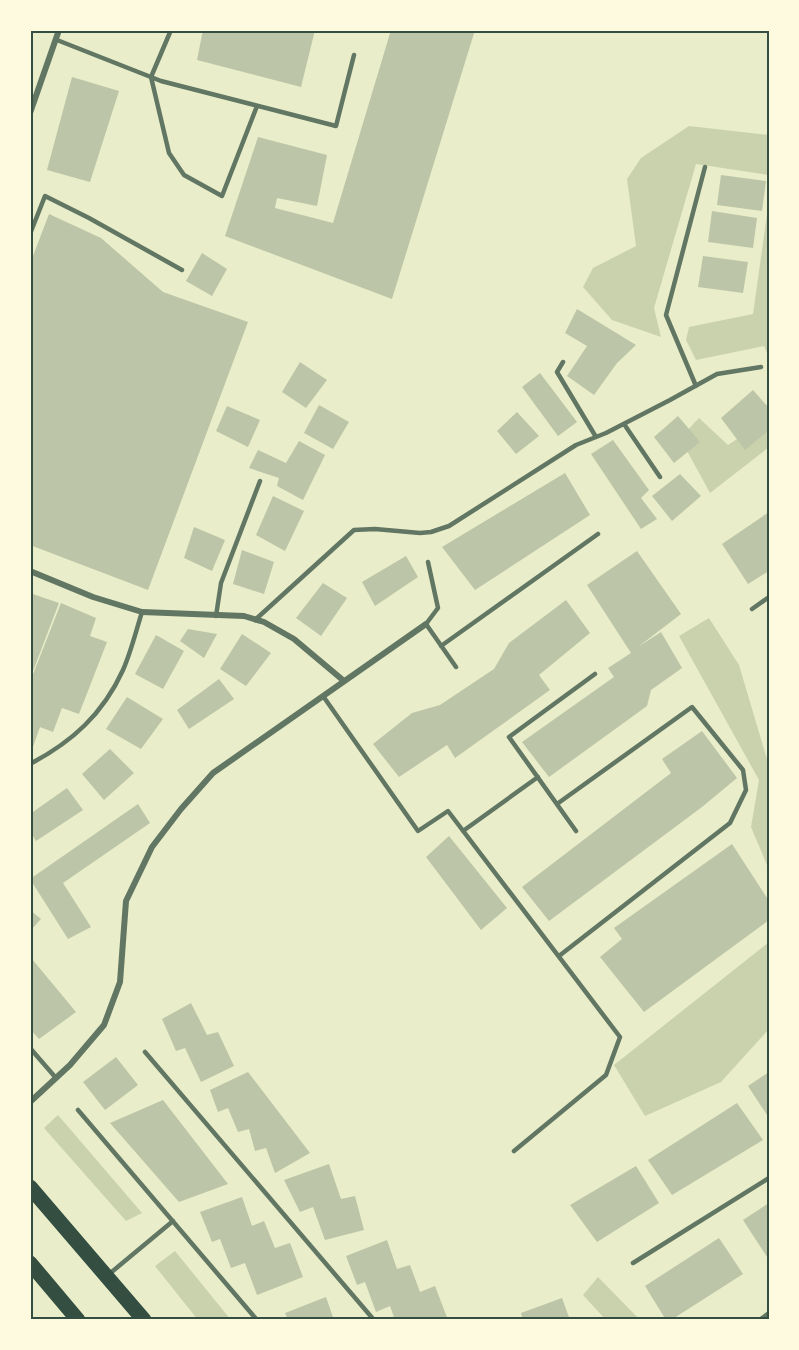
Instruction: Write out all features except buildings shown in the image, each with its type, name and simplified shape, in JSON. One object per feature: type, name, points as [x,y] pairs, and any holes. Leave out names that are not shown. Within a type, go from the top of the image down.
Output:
[{"type":"main road","points":[[30,1187],[144,1320]]},
{"type":"main road","points":[[30,1263],[78,1320]]},
{"type":"street","points":[[30,112],[59,30]]},
{"type":"street","points":[[30,571],[93,597],[142,612],[244,616],[264,622],[294,639],[344,681]]},
{"type":"street","points":[[30,1102],[70,1065],[104,1025],[120,982],[126,901],[152,847],[181,808],[213,773],[426,624]]},
{"type":"street","points":[[761,1320],[769,1314]]},
{"type":"lane","points":[[171,30],[151,77],[169,153],[184,175],[222,196],[257,106]]},
{"type":"lane","points":[[57,40],[160,81],[336,126],[354,55]]},
{"type":"lane","points":[[696,386],[666,315],[705,167]]},
{"type":"lane","points":[[30,234],[45,196],[182,270]]},
{"type":"lane","points":[[563,362],[557,372],[596,437]]},
{"type":"lane","points":[[255,620],[354,530],[375,529],[420,533],[449,526],[567,451],[717,374],[760,367]]},
{"type":"lane","points":[[624,423],[660,477]]},
{"type":"lane","points":[[216,616],[221,583],[261,481]]},
{"type":"lane","points":[[441,646],[598,534]]},
{"type":"lane","points":[[428,562],[438,608],[426,624],[456,667]]},
{"type":"lane","points":[[752,609],[769,597]]},
{"type":"lane","points":[[30,764],[51,753],[80,732],[106,700],[123,669],[142,612]]},
{"type":"lane","points":[[576,831],[509,737],[595,674]]},
{"type":"lane","points":[[323,696],[418,831],[448,812],[620,1037],[606,1075],[514,1150]]},
{"type":"lane","points":[[557,804],[692,707],[743,770],[746,790],[730,823],[559,956]]},
{"type":"lane","points":[[463,831],[538,777]]},
{"type":"lane","points":[[30,1048],[56,1078]]},
{"type":"lane","points":[[145,1052],[374,1320]]},
{"type":"lane","points":[[78,1110],[257,1320]]},
{"type":"lane","points":[[633,1263],[769,1178]]},
{"type":"lane","points":[[107,1276],[173,1221]]},
{"type":"green space","points":[[689,126],[769,135],[769,175],[696,164],[654,308],[661,337],[612,320],[583,287],[593,268],[636,246],[627,179],[641,158]]},
{"type":"green space","points":[[769,200],[769,357],[764,346],[696,360],[686,340],[689,327],[753,314]]},
{"type":"green space","points":[[699,418],[728,445],[769,418],[769,447],[710,493],[680,438]]},
{"type":"green space","points":[[709,618],[739,665],[769,766],[769,870],[751,827],[759,780],[679,636]]},
{"type":"green space","points":[[769,942],[769,1029],[721,1082],[645,1116],[614,1065]]},
{"type":"green space","points":[[58,1115],[142,1213],[126,1221],[44,1128]]},
{"type":"green space","points":[[175,1251],[231,1320],[198,1320],[155,1266]]},
{"type":"green space","points":[[598,1277],[640,1320],[606,1320],[583,1295]]}]
